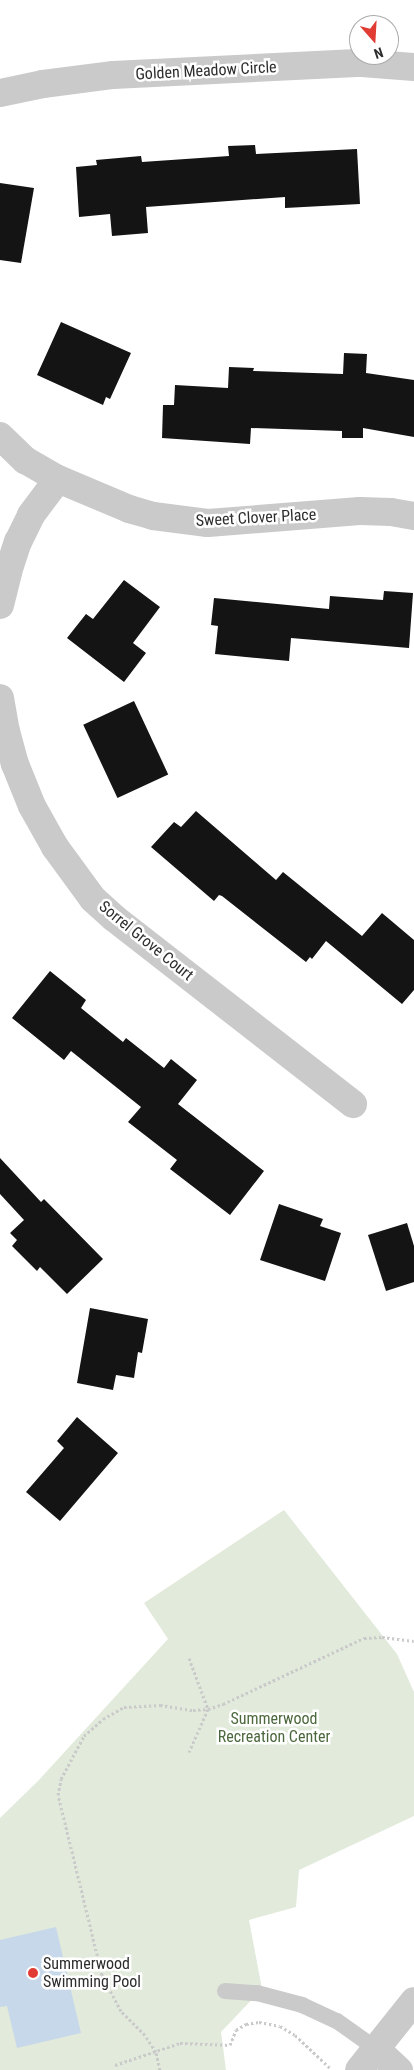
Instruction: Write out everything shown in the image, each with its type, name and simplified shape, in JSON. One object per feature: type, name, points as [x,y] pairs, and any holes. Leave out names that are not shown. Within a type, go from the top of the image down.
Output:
[{"type":"street","name":"Golden Meadow Circle","points":[[0,92],[43,84],[113,75],[362,63],[414,67]]},
{"type":"street","name":"Sweet Clover Place","points":[[0,436],[25,460],[58,479],[129,510],[180,521],[208,523],[242,522],[360,511],[391,512],[414,516]]},
{"type":"street","points":[[0,605],[18,542],[31,514],[58,479]]},
{"type":"street","name":"Sorrel Grove Court","points":[[0,698],[15,764],[32,806],[55,847],[93,899],[114,918],[353,1104]]},
{"type":"street","points":[[359,2070],[414,2001]]},
{"type":"street","points":[[375,2048],[399,2070]]},
{"type":"lane","points":[[225,1992],[257,1993],[302,2005],[336,2021],[375,2048]]},
{"type":"path","points":[[160,2070],[156,2052],[145,2035],[121,2011],[102,1975],[58,1795],[61,1779],[84,1736],[104,1719],[124,1707],[160,1705],[193,1710],[208,1709],[223,1704],[364,1638],[382,1637],[414,1641]]},
{"type":"path","points":[[189,1658],[208,1709],[190,1752]]},
{"type":"path","points":[[115,2065],[180,2043],[230,2045],[236,2030],[246,2024],[259,2022],[280,2026],[295,2035],[333,2070]]},
{"type":"green space","name":"Summerwood Recreation Center","points":[[284,1510],[397,1654],[414,1692],[414,1816],[299,1870],[296,1907],[249,1920],[262,1989],[221,2032],[226,2070],[0,2070],[0,1818],[38,1781],[168,1639],[144,1603]]},
{"type":"water","name":"Summerwood Swimming Pool","points":[[56,1927],[81,2033],[17,2048],[7,2006],[0,2007],[0,1940]]},
{"type":"building","points":[[255,145],[256,154],[357,149],[360,204],[285,208],[285,197],[146,207],[148,233],[112,236],[110,214],[79,217],[76,167],[97,165],[96,160],[141,156],[142,162],[229,156],[228,146]]},
{"type":"building","points":[[0,183],[34,188],[21,263],[0,260]]},
{"type":"building","points":[[61,322],[131,353],[110,399],[106,397],[103,405],[37,375]]},
{"type":"building","points":[[344,353],[367,354],[366,373],[414,380],[414,437],[363,428],[363,438],[342,438],[342,431],[251,428],[250,444],[162,438],[163,405],[174,405],[175,385],[228,388],[229,367],[254,368],[253,371],[343,374]]},
{"type":"building","points":[[124,580],[160,607],[133,643],[146,653],[124,682],[67,638],[86,614],[93,619]]},
{"type":"building","points":[[384,591],[413,593],[409,648],[291,638],[289,661],[215,654],[218,626],[211,625],[214,598],[329,609],[330,596],[383,600]]},
{"type":"building","points":[[134,701],[168,774],[117,798],[83,725]]},
{"type":"building","points":[[196,811],[276,880],[283,872],[362,936],[382,913],[414,940],[414,990],[402,1004],[326,941],[312,959],[310,957],[306,962],[222,896],[219,895],[214,901],[151,847],[174,822],[181,827]]},
{"type":"building","points":[[50,971],[86,1000],[81,1008],[123,1042],[126,1038],[164,1068],[171,1059],[197,1080],[178,1104],[264,1171],[230,1215],[170,1169],[177,1160],[128,1122],[141,1107],[71,1051],[64,1060],[12,1018]]},
{"type":"building","points":[[0,1158],[41,1202],[44,1199],[103,1259],[67,1294],[40,1267],[37,1271],[12,1246],[17,1240],[10,1233],[24,1220],[0,1194]]},
{"type":"building","points":[[279,1204],[323,1219],[320,1226],[341,1233],[325,1281],[260,1260]]},
{"type":"building","points":[[407,1223],[414,1246],[414,1282],[386,1291],[368,1235]]},
{"type":"building","points":[[90,1308],[148,1319],[142,1353],[138,1352],[134,1378],[116,1375],[113,1390],[77,1383]]},
{"type":"building","points":[[77,1417],[118,1453],[60,1521],[26,1492],[64,1448],[57,1441]]},
{"type":"place","name":"Summerwood Swimming Pool","points":[[33,1973]]}]
